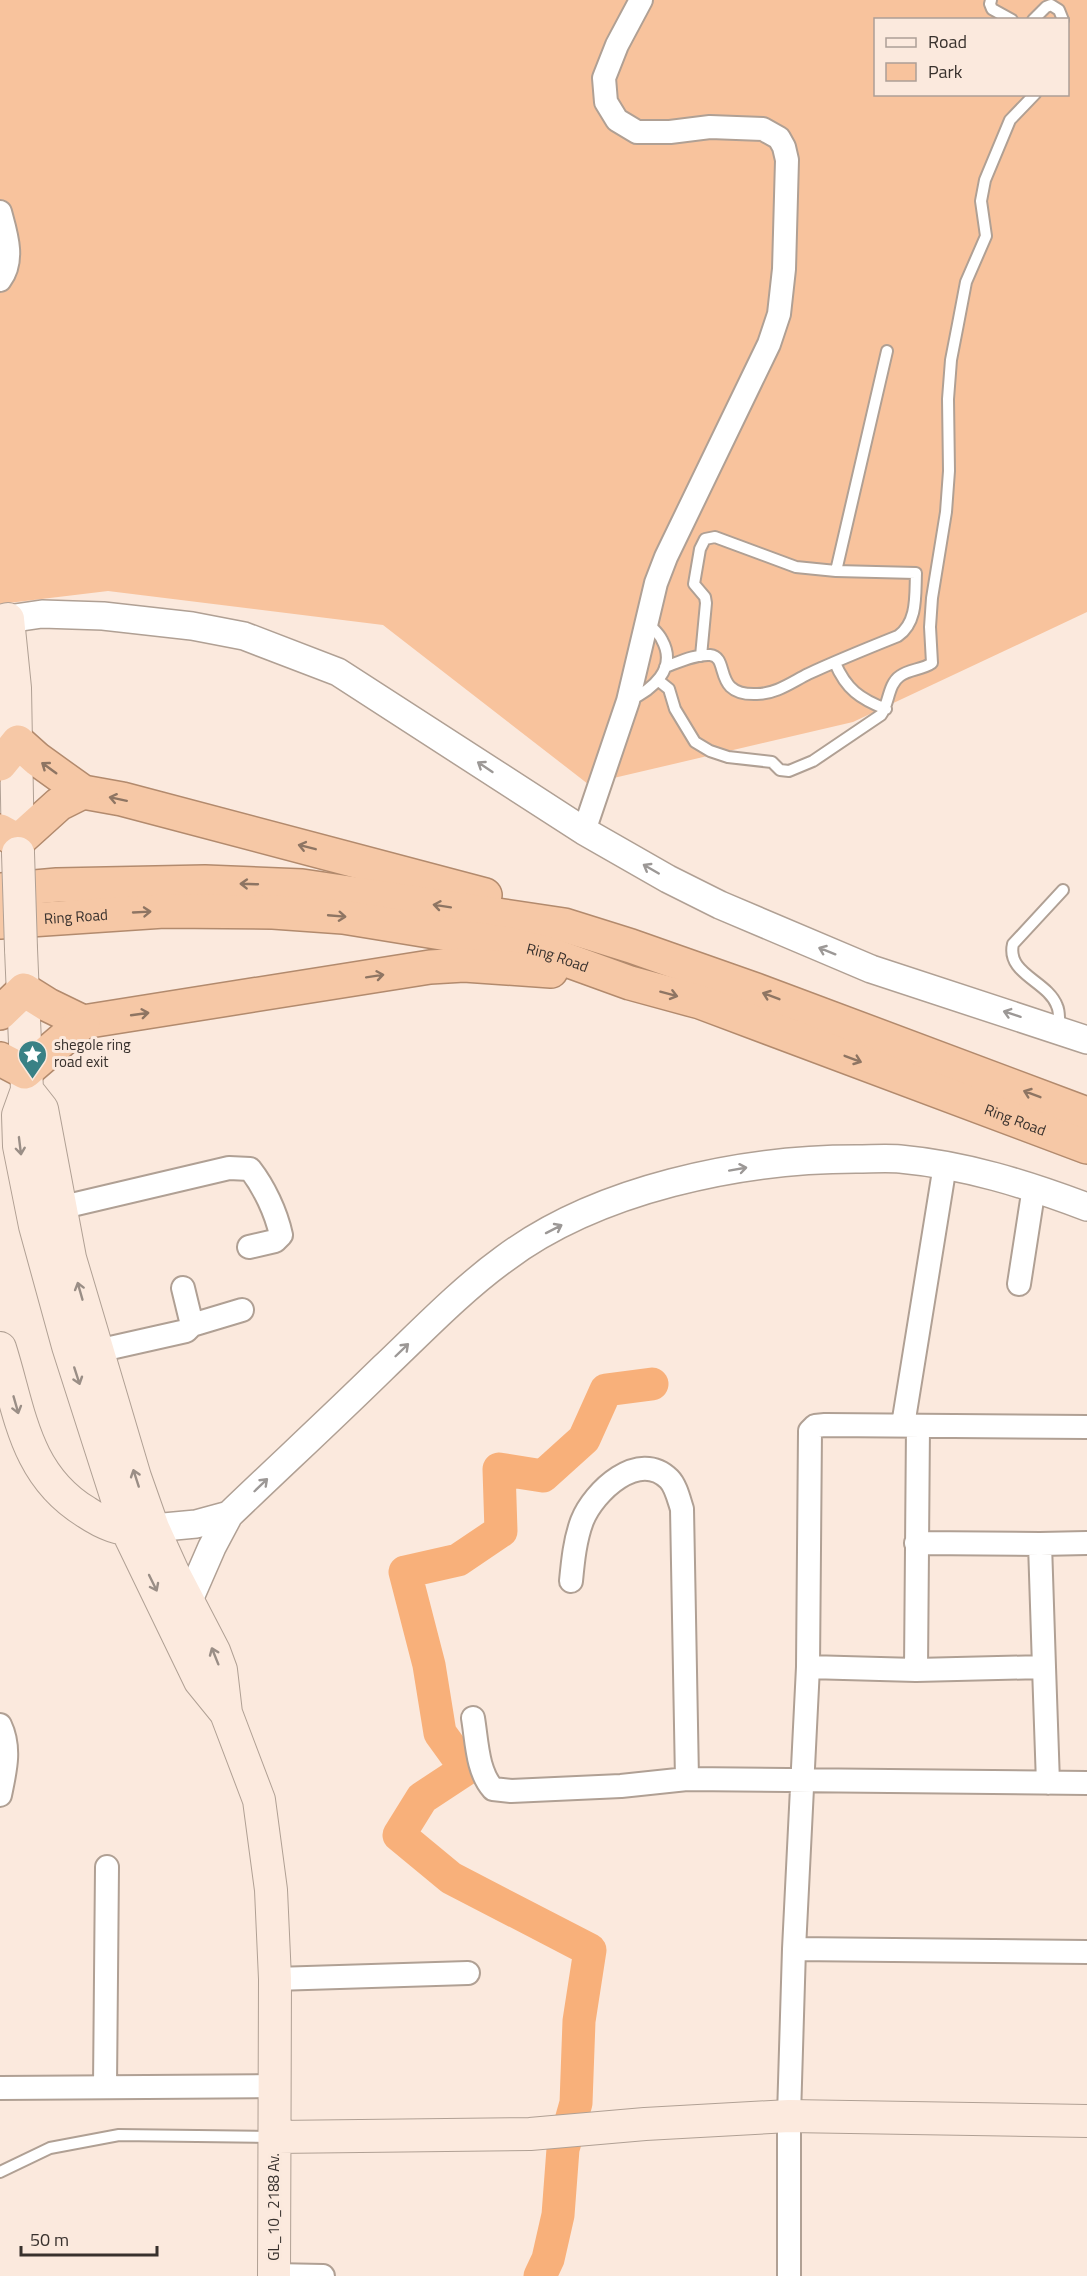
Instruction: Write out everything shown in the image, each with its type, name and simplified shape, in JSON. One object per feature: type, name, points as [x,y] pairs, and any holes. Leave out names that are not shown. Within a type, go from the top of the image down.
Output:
[{"type":"highway","points":[[9,753],[37,759],[83,792],[122,799],[387,867],[516,903],[564,925]]},
{"type":"highway","points":[[12,842],[59,804],[83,792]]},
{"type":"highway","name":"Ring Road","points":[[0,890],[57,885],[193,882],[302,886],[564,925],[756,990],[1087,1114]]},
{"type":"highway","name":"Ring Road","points":[[0,922],[164,911],[273,912],[343,917],[509,944],[550,954],[630,983],[700,1002],[1087,1147]]},
{"type":"highway","points":[[17,1073],[83,1022],[430,967],[464,965],[509,967],[630,983]]},
{"type":"highway","points":[[0,1013],[24,990],[83,1022]]},
{"type":"main road","points":[[3,614],[15,688],[9,753],[12,842],[24,990],[17,1073],[19,1146],[35,1226],[68,1347],[200,1681],[226,1713]]},
{"type":"main road","points":[[17,1073],[42,1109],[70,1258],[135,1477],[140,1529],[188,1602],[214,1651],[221,1670],[226,1713]]},
{"type":"main road","points":[[0,1348],[22,1428],[43,1473],[65,1498],[80,1509],[115,1528],[140,1529]]},
{"type":"main road","name":"GL_10_2188 Av.","points":[[226,1713],[259,1800],[271,1890],[275,1979],[274,2275]]},
{"type":"main road","points":[[275,2137],[530,2134],[598,2127],[789,2116],[1087,2121]]},
{"type":"street","points":[[584,831],[628,701],[656,583],[666,557],[769,344],[779,314],[784,269],[788,160],[779,138],[763,129],[710,127],[670,132],[637,132],[617,120],[606,102],[604,78],[617,45],[640,0]]},
{"type":"street","points":[[0,212],[8,243],[8,263],[0,280]]},
{"type":"street","points":[[3,614],[114,617],[192,626],[244,636],[338,672],[584,831],[668,879],[720,905],[871,969],[1087,1040]]},
{"type":"street","points":[[188,1602],[229,1515],[458,1296],[505,1258],[547,1232],[589,1211],[642,1191],[710,1174],[763,1164],[831,1159],[899,1159],[945,1165],[1034,1187],[1087,1207]]},
{"type":"street","points":[[916,1670],[916,1543],[911,1425],[945,1165]]},
{"type":"street","points":[[59,1208],[229,1168],[250,1169],[258,1179],[281,1235],[275,1241],[249,1247]]},
{"type":"street","points":[[1019,1284],[1034,1187]]},
{"type":"street","points":[[183,1288],[192,1325]]},
{"type":"street","points":[[97,1351],[186,1331],[192,1325],[242,1310]]},
{"type":"street","points":[[789,2276],[789,2116],[794,1949],[808,1667],[810,1431],[815,1426],[825,1425],[1087,1427]]},
{"type":"street","points":[[571,1581],[575,1546],[583,1519],[600,1493],[620,1477],[639,1469],[656,1469],[671,1480],[682,1509],[687,1779]]},
{"type":"street","points":[[140,1529],[196,1524],[229,1515]]},
{"type":"street","points":[[916,1543],[1087,1543]]},
{"type":"street","points":[[1040,1544],[1048,1783]]},
{"type":"street","points":[[808,1667],[916,1670],[1044,1667]]},
{"type":"street","points":[[473,1718],[482,1770],[487,1782],[493,1789],[511,1791],[621,1786],[687,1779],[1087,1783]]},
{"type":"street","points":[[0,1725],[5,1735],[8,1755],[0,1795]]},
{"type":"street","points":[[105,2086],[107,1867]]},
{"type":"street","points":[[794,1949],[1087,1952]]},
{"type":"street","points":[[275,1979],[468,1973]]},
{"type":"street","points":[[0,2088],[274,2086]]},
{"type":"street","points":[[274,2275],[323,2276]]},
{"type":"lane","points":[[991,0],[992,9],[1008,18]]},
{"type":"lane","points":[[1035,18],[1051,5],[1059,10],[1062,18]]},
{"type":"lane","points":[[659,681],[669,689],[675,709],[695,742],[710,751],[728,757],[772,762],[780,770],[789,771],[813,761],[868,725],[886,709],[894,682],[900,675],[932,663],[930,627],[934,574],[946,512],[949,471],[948,399],[951,360],[966,282],[986,236],[981,212],[983,190],[999,141],[1010,120],[1033,96]]},
{"type":"lane","points":[[836,571],[887,351]]},
{"type":"lane","points":[[701,656],[706,603],[705,597],[694,584],[699,549],[705,539],[715,537],[796,567],[836,571],[934,574]]},
{"type":"lane","points":[[665,667],[701,656],[717,657],[727,686],[735,691],[759,694],[779,689],[907,630],[911,623],[915,601],[916,573]]},
{"type":"lane","points":[[628,701],[640,696],[659,681],[665,667],[667,652],[662,638],[647,622]]},
{"type":"lane","points":[[835,663],[844,682],[859,696],[886,709]]},
{"type":"lane","points":[[1059,1030],[1058,1007],[1051,996],[1014,963],[1011,953],[1013,944],[1063,890]]},
{"type":"lane","points":[[0,2172],[50,2148],[119,2135],[275,2137]]},
{"type":"green space","points":[[0,0],[1087,0],[1087,612],[853,722],[588,784],[383,625],[108,591],[0,604]]},
{"type":"waterway","points":[[540,2276],[548,2259],[558,2215],[563,2149],[576,2103],[579,2021],[590,1950],[451,1878],[399,1835],[422,1798],[466,1769],[440,1733],[429,1665],[405,1572],[458,1560],[501,1531],[499,1469],[543,1476],[584,1439],[606,1390],[652,1384]]},
{"type":"place","name":"shegole ring road exit","points":[[33,1080]]}]
